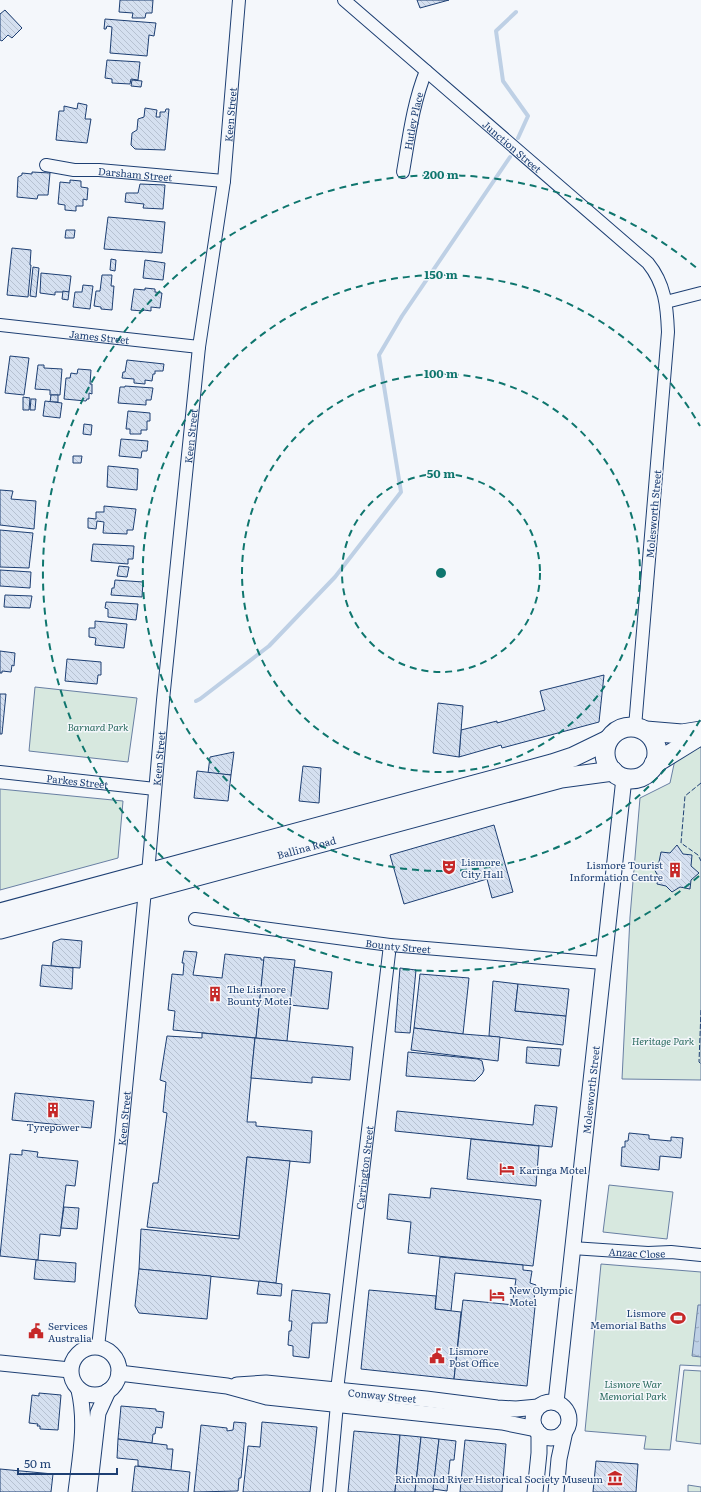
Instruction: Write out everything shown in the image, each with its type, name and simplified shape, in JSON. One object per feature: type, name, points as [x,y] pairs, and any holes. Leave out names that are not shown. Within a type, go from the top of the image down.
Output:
[{"type":"main road","points":[[640,729],[651,736],[655,742],[657,757],[654,764],[645,775],[631,779],[619,774],[606,760],[606,746],[608,740],[620,729],[627,727],[682,734],[701,731]]},
{"type":"main road","points":[[654,764],[701,735]]},
{"type":"main road","name":"Ballina Road","points":[[0,929],[146,882],[552,764],[573,757],[608,740]]},
{"type":"main road","name":"Ballina Road","points":[[0,913],[146,882],[561,778],[619,774]]},
{"type":"street","name":"Keen Street","points":[[98,1347],[122,1141],[163,700],[199,347],[224,181],[239,0]]},
{"type":"street","name":"Junction Street","points":[[344,0],[648,263],[659,279],[666,302]]},
{"type":"street","name":"Hutley Place","points":[[403,172],[414,107],[419,87],[426,71]]},
{"type":"street","name":"Darsham Street","points":[[46,165],[74,170],[99,170],[224,181]]},
{"type":"street","points":[[666,302],[701,293]]},
{"type":"street","name":"Molesworth Street","points":[[640,729],[668,332],[666,302]]},
{"type":"street","name":"James Street","points":[[0,325],[199,347]]},
{"type":"street","name":"Parkes Street","points":[[0,772],[155,789]]},
{"type":"street","name":"Molesworth Street","points":[[556,1402],[603,963],[619,774]]},
{"type":"street","name":"Bounty Street","points":[[195,919],[390,944],[603,963]]},
{"type":"street","name":"Carrington Street","points":[[329,1492],[337,1397],[390,944]]},
{"type":"street","name":"Anzac Close","points":[[572,1248],[648,1253],[671,1252],[701,1255]]},
{"type":"street","points":[[90,1347],[105,1349],[116,1359],[119,1366],[119,1374],[114,1386],[101,1395],[94,1396],[86,1394],[74,1385],[70,1370],[76,1355],[82,1350],[90,1347]]},
{"type":"street","points":[[0,1363],[70,1370]]},
{"type":"street","name":"Conway Street","points":[[119,1374],[226,1386],[267,1397],[337,1397],[516,1409],[538,1407]]},
{"type":"street","name":"Conway Street","points":[[226,1386],[266,1383],[337,1397],[502,1422],[537,1431]]},
{"type":"street","points":[[76,1492],[84,1412],[79,1390]]},
{"type":"street","points":[[89,1492],[98,1413],[108,1391]]},
{"type":"street","points":[[535,1492],[540,1453],[537,1431],[533,1418],[535,1410],[546,1402],[556,1402],[564,1406],[569,1414],[569,1423],[565,1431],[559,1459],[556,1492]]},
{"type":"street","points":[[537,1431],[546,1437],[554,1438],[565,1431]]},
{"type":"green space","name":"Barnard Park","points":[[35,687],[137,698],[128,762],[29,751]]},
{"type":"green space","name":"Heritage Park","points":[[701,747],[701,1080],[622,1079],[630,917],[640,798],[670,783],[676,755]]},
{"type":"green space","points":[[0,789],[123,801],[118,858],[0,890]]},
{"type":"green space","points":[[609,1185],[673,1192],[667,1239],[603,1232]]},
{"type":"green space","name":"Lismore War Memorial Park","points":[[601,1264],[701,1272],[701,1366],[680,1365],[670,1450],[644,1449],[646,1436],[585,1431]]},
{"type":"green space","points":[[684,1370],[701,1371],[701,1444],[676,1441]]},
{"type":"green space","points":[[688,1485],[701,1487],[701,1492],[688,1492]]},
{"type":"water","name":"Lismore Memorial Baths","points":[[698,1305],[701,1305],[701,1357],[692,1356]]},
{"type":"building","points":[[120,0],[153,0],[152,13],[146,13],[145,18],[132,18],[133,13],[119,12]]},
{"type":"building","points":[[417,0],[449,0],[420,8]]},
{"type":"building","points":[[5,10],[22,28],[12,38],[8,35],[2,41],[0,40],[0,14]]},
{"type":"building","points":[[105,19],[156,23],[154,36],[149,35],[147,56],[110,53],[112,27],[107,26],[106,29],[104,29]]},
{"type":"building","points":[[107,60],[140,62],[138,80],[131,79],[130,84],[112,83],[112,79],[105,78]]},
{"type":"building","points":[[132,80],[142,81],[141,87],[131,86]]},
{"type":"building","points":[[78,103],[87,105],[85,119],[91,119],[87,143],[56,140],[59,111],[64,111],[64,106],[77,109]]},
{"type":"building","points":[[145,108],[157,110],[156,117],[160,117],[160,112],[165,112],[166,109],[169,109],[165,150],[135,149],[131,145],[132,133],[137,130],[138,119],[144,117]]},
{"type":"building","points":[[32,172],[50,173],[48,195],[38,195],[37,199],[17,197],[18,177],[22,175],[22,173],[32,174]]},
{"type":"building","points":[[70,180],[81,181],[81,187],[88,188],[87,200],[83,199],[83,206],[76,206],[76,211],[65,210],[65,205],[58,204],[60,182],[70,183]]},
{"type":"building","points":[[140,184],[165,185],[163,209],[143,208],[144,204],[125,202],[126,193],[138,193]]},
{"type":"building","points":[[108,217],[165,222],[162,253],[104,249]]},
{"type":"building","points":[[66,230],[75,230],[74,238],[65,238]]},
{"type":"building","points":[[12,248],[31,250],[28,297],[7,295]]},
{"type":"building","points":[[111,259],[116,260],[115,271],[110,270]]},
{"type":"building","points":[[145,260],[165,263],[163,280],[143,278]]},
{"type":"building","points":[[33,267],[39,268],[36,297],[30,296]]},
{"type":"building","points":[[41,273],[71,276],[69,292],[55,292],[55,295],[40,293]]},
{"type":"building","points":[[102,275],[112,275],[111,286],[114,286],[112,310],[101,309],[101,307],[94,306],[96,291],[100,291]]},
{"type":"building","points":[[83,285],[93,286],[90,309],[73,307],[75,292],[82,292]]},
{"type":"building","points":[[145,288],[155,289],[155,292],[162,293],[160,308],[151,307],[151,311],[131,310],[134,289],[145,290]]},
{"type":"building","points":[[63,291],[69,292],[68,300],[62,299]]},
{"type":"building","points":[[10,356],[29,358],[24,395],[5,393]]},
{"type":"building","points":[[127,360],[164,364],[163,371],[155,371],[152,381],[145,380],[145,384],[134,383],[134,379],[122,378],[123,372],[125,372]]},
{"type":"building","points":[[38,365],[44,365],[44,368],[62,369],[60,395],[50,395],[50,390],[35,389]]},
{"type":"building","points":[[78,369],[91,370],[90,384],[92,384],[92,394],[89,393],[89,399],[86,401],[64,399],[66,378],[70,378],[71,373],[77,374]]},
{"type":"building","points":[[120,387],[153,388],[151,400],[146,400],[146,405],[118,403]]},
{"type":"building","points":[[51,395],[58,395],[58,402],[50,402]]},
{"type":"building","points":[[23,397],[30,398],[29,410],[23,410]]},
{"type":"building","points":[[31,399],[36,399],[35,410],[30,410]]},
{"type":"building","points":[[45,401],[62,403],[60,418],[43,416]]},
{"type":"building","points":[[128,411],[150,413],[150,421],[147,421],[147,430],[141,430],[141,434],[130,434],[130,429],[126,429]]},
{"type":"building","points":[[84,424],[92,425],[91,435],[83,434]]},
{"type":"building","points":[[121,439],[148,441],[147,451],[142,451],[141,458],[119,456]]},
{"type":"building","points":[[73,456],[82,456],[81,463],[73,463]]},
{"type":"building","points":[[108,466],[138,469],[137,490],[107,487]]},
{"type":"building","points":[[0,490],[13,491],[11,499],[36,501],[34,529],[0,525]]},
{"type":"building","points":[[104,506],[136,509],[133,530],[127,530],[127,534],[103,533],[104,522],[97,521],[96,529],[88,528],[88,518],[96,519],[96,512],[104,512]]},
{"type":"building","points":[[0,530],[33,533],[29,568],[0,567]]},
{"type":"building","points":[[93,544],[134,546],[133,559],[128,559],[128,564],[91,561]]},
{"type":"building","points":[[119,566],[129,567],[127,577],[117,576]]},
{"type":"building","points":[[0,570],[31,572],[30,588],[0,586]]},
{"type":"building","points":[[115,580],[143,582],[142,597],[111,595]]},
{"type":"building","points":[[5,595],[32,596],[30,608],[4,607]]},
{"type":"building","points":[[106,602],[138,604],[136,620],[108,617],[108,609],[105,608]]},
{"type":"building","points":[[95,621],[127,624],[124,648],[95,645],[96,638],[89,637],[89,628],[95,628]]},
{"type":"building","points":[[0,651],[15,653],[14,666],[12,665],[11,672],[2,671],[2,673],[0,673]]},
{"type":"building","points":[[67,659],[101,662],[101,675],[98,675],[97,684],[65,681]]},
{"type":"building","points":[[604,675],[599,722],[502,748],[501,745],[459,757],[461,730],[497,721],[497,723],[545,710],[540,691]]},
{"type":"building","points":[[0,694],[6,694],[2,734],[0,734]]},
{"type":"building","points":[[438,703],[463,706],[459,757],[433,753]]},
{"type":"building","points":[[234,752],[231,775],[208,773],[210,757]]},
{"type":"building","points":[[303,766],[321,768],[319,803],[299,801]]},
{"type":"building","points":[[197,771],[231,775],[228,801],[194,798]]},
{"type":"building","name":"Lismore City Hall","points":[[494,825],[513,892],[492,898],[487,879],[404,904],[390,855]]},
{"type":"building","name":"Lismore Tourist Information Centre","points":[[677,845],[683,854],[692,855],[691,866],[699,873],[691,880],[690,889],[680,887],[672,892],[666,886],[657,884],[658,876],[653,867],[659,862],[661,852],[670,853]]},
{"type":"building","points":[[61,939],[82,941],[80,968],[51,966],[53,942]]},
{"type":"building","name":"The Lismore Bounty Motel","points":[[184,951],[197,952],[193,975],[222,978],[225,954],[261,958],[261,960],[264,960],[256,1038],[173,1030],[175,1011],[168,1010],[172,974],[183,975],[184,963],[182,963]]},
{"type":"building","points":[[264,957],[295,960],[287,1041],[256,1038]]},
{"type":"building","points":[[42,965],[73,968],[72,989],[40,986]]},
{"type":"building","points":[[294,967],[332,972],[328,1009],[290,1005]]},
{"type":"building","points":[[400,968],[416,970],[410,1033],[395,1032]]},
{"type":"building","points":[[420,974],[469,978],[463,1034],[414,1028]]},
{"type":"building","points":[[493,981],[518,984],[515,1011],[566,1016],[563,1045],[489,1036]]},
{"type":"building","points":[[518,984],[569,989],[566,1016],[515,1011]]},
{"type":"building","points":[[414,1028],[500,1037],[498,1061],[411,1050]]},
{"type":"building","points":[[202,1033],[255,1038],[247,1122],[256,1122],[256,1126],[312,1131],[310,1163],[247,1157],[240,1236],[147,1227],[153,1183],[158,1183],[167,1113],[163,1112],[166,1082],[160,1080],[167,1036],[202,1038]]},
{"type":"building","points":[[255,1038],[353,1047],[350,1080],[312,1077],[312,1083],[251,1078]]},
{"type":"building","points":[[527,1047],[561,1049],[559,1066],[526,1063]]},
{"type":"building","points":[[408,1052],[478,1059],[482,1061],[484,1070],[475,1081],[406,1076]]},
{"type":"building","name":"Tyrepower","points":[[15,1093],[94,1101],[91,1128],[12,1120]]},
{"type":"building","points":[[535,1105],[557,1107],[552,1147],[395,1131],[397,1111],[533,1125]]},
{"type":"building","points":[[629,1133],[649,1135],[649,1139],[671,1141],[671,1137],[683,1138],[681,1158],[660,1156],[659,1170],[621,1166],[622,1147],[625,1147],[625,1141],[628,1141]]},
{"type":"building","points":[[471,1139],[539,1146],[536,1186],[467,1179]]},
{"type":"building","points":[[22,1150],[38,1152],[37,1157],[78,1161],[75,1186],[66,1185],[60,1236],[40,1234],[38,1260],[0,1256],[10,1154],[22,1155]]},
{"type":"building","points":[[247,1157],[290,1161],[276,1283],[139,1269],[141,1229],[239,1239]]},
{"type":"building","points":[[431,1188],[541,1200],[533,1266],[408,1253],[411,1222],[387,1219],[389,1194],[430,1198]]},
{"type":"building","points":[[64,1207],[79,1208],[77,1229],[61,1228]]},
{"type":"building","points":[[440,1257],[523,1265],[523,1270],[532,1271],[530,1283],[536,1285],[533,1307],[512,1305],[516,1279],[455,1273],[451,1311],[435,1309]]},
{"type":"building","points":[[36,1260],[76,1263],[75,1282],[34,1279]]},
{"type":"building","points":[[139,1269],[211,1276],[207,1319],[139,1313],[135,1306]]},
{"type":"building","points":[[259,1281],[282,1284],[281,1296],[257,1294]]},
{"type":"building","points":[[292,1290],[330,1294],[327,1323],[312,1323],[309,1358],[293,1356],[293,1346],[288,1345],[289,1331],[291,1331],[292,1321],[289,1321]]},
{"type":"building","points":[[369,1290],[436,1296],[435,1309],[461,1312],[454,1379],[361,1369]]},
{"type":"building","points":[[463,1300],[535,1307],[527,1386],[454,1379]]},
{"type":"building","points":[[39,1393],[61,1395],[58,1430],[40,1429],[40,1426],[37,1426],[38,1424],[29,1423],[32,1395],[39,1396]]},
{"type":"building","points":[[121,1406],[156,1409],[156,1411],[164,1412],[162,1428],[156,1427],[155,1434],[153,1434],[152,1443],[118,1439]]},
{"type":"building","points":[[234,1422],[246,1423],[241,1478],[239,1478],[238,1491],[194,1492],[201,1425],[227,1428],[227,1431],[233,1430]]},
{"type":"building","points":[[262,1422],[317,1427],[310,1492],[243,1492],[248,1446],[260,1447]]},
{"type":"building","points":[[354,1431],[400,1435],[395,1492],[348,1492]]},
{"type":"building","points":[[400,1435],[421,1437],[415,1492],[395,1492]]},
{"type":"building","points":[[421,1437],[439,1439],[433,1492],[415,1492]]},
{"type":"building","points":[[118,1439],[167,1445],[167,1449],[173,1449],[171,1470],[138,1466],[138,1460],[117,1458]]},
{"type":"building","points":[[439,1439],[456,1441],[454,1460],[450,1460],[447,1491],[433,1489]]},
{"type":"building","points":[[465,1440],[506,1444],[502,1492],[460,1492]]},
{"type":"building","name":"Richmond River Historical Society Museum","points":[[596,1461],[638,1464],[636,1492],[593,1492]]},
{"type":"building","points":[[135,1466],[190,1472],[188,1492],[132,1492]]},
{"type":"building","points":[[0,1469],[53,1474],[51,1492],[0,1492]]},
{"type":"waterway","points":[[516,12],[496,31],[503,81],[528,116],[518,138]]},
{"type":"waterway","points":[[196,701],[269,646],[335,577],[401,492],[379,355],[402,316],[510,157]]},
{"type":"fence","points":[[701,783],[685,796],[681,843],[698,855],[701,861]]},
{"type":"fence","points":[[701,1010],[699,1062],[701,1064]]},
{"type":"place","name":"Lismore City Hall","points":[[449,867]]},
{"type":"place","name":"Lismore Tourist Information Centre","points":[[675,870]]},
{"type":"place","name":"The Lismore Bounty Motel","points":[[215,994]]},
{"type":"place","name":"Tyrepower","points":[[53,1110]]},
{"type":"place","name":"Karinga Motel","points":[[507,1169]]},
{"type":"place","name":"New Olympic Motel","points":[[497,1295]]},
{"type":"place","name":"Lismore Memorial Baths","points":[[678,1318]]},
{"type":"place","name":"Services Australia","points":[[36,1331]]},
{"type":"place","name":"Lismore Post Office","points":[[437,1356]]},
{"type":"place","name":"Richmond River Historical Society Museum","points":[[615,1478]]}]
